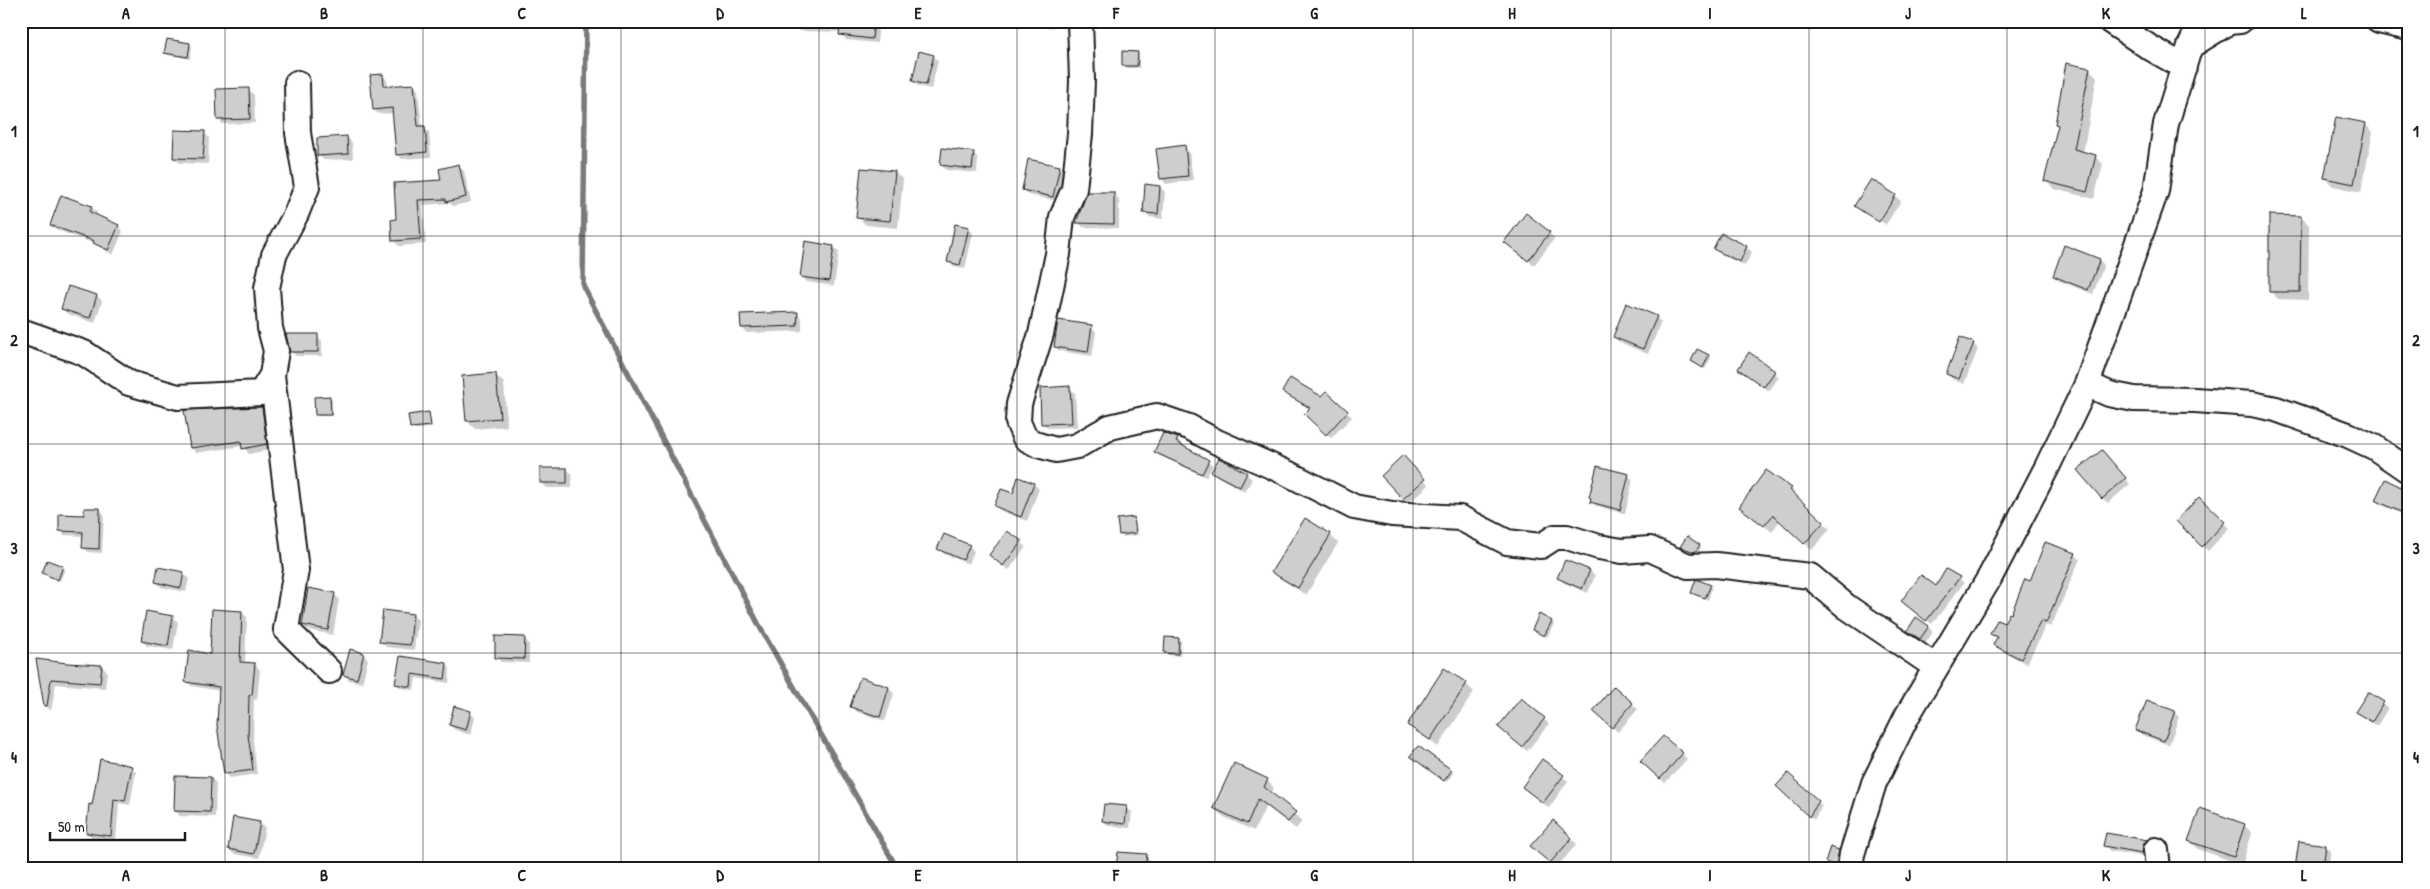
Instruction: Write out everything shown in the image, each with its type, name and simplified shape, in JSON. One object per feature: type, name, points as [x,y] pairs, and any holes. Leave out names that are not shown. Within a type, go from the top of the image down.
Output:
[{"type":"street","points":[[1080,21],[1082,80],[1080,134],[1074,189],[1062,217],[1058,254],[1041,334],[1019,404],[1018,422],[1025,438],[1038,445],[1056,450],[1077,446],[1110,427],[1157,416],[1189,427],[1354,507],[1392,514],[1460,518],[1507,542],[1541,546],[1555,537],[1567,537],[1599,548],[1622,551],[1650,549],[1688,566],[1716,565],[1810,576],[1847,607],[1936,667]]},
{"type":"street","points":[[2110,21],[2149,47],[2187,56]]},
{"type":"street","points":[[1850,868],[1852,854],[1874,783],[1907,716],[1998,560],[2047,467],[2087,384],[2156,191],[2166,124],[2187,56],[2202,21]]},
{"type":"street","points":[[2187,56],[2230,22],[2240,21]]},
{"type":"street","points":[[2379,21],[2409,28]]},
{"type":"street","points":[[297,83],[298,133],[307,187],[296,214],[274,255],[267,288],[270,328],[276,351],[272,375],[296,570],[286,629],[329,671]]},
{"type":"street","points":[[21,331],[84,353],[129,383],[178,397],[260,393],[272,375]]},
{"type":"street","points":[[2087,384],[2109,394],[2134,399],[2195,400],[2252,404],[2276,409],[2348,435],[2374,447],[2409,472]]},
{"type":"building","points":[[841,21],[874,21],[872,39],[839,35]]},
{"type":"building","points":[[167,39],[190,43],[188,57],[164,53]]},
{"type":"building","points":[[919,51],[934,55],[926,85],[912,81]]},
{"type":"building","points":[[1122,51],[1138,52],[1137,66],[1122,66]]},
{"type":"building","points":[[2066,63],[2090,68],[2074,149],[2096,155],[2087,192],[2044,181],[2058,125],[2055,124]]},
{"type":"building","points":[[383,74],[384,86],[414,84],[418,126],[425,126],[427,152],[396,155],[392,108],[373,110],[370,75]]},
{"type":"building","points":[[249,88],[250,119],[217,120],[216,89]]},
{"type":"building","points":[[2336,117],[2366,123],[2354,184],[2324,178]]},
{"type":"building","points":[[174,130],[205,131],[203,159],[173,158]]},
{"type":"building","points":[[347,136],[348,154],[317,156],[317,138]]},
{"type":"building","points":[[1185,145],[1188,176],[1160,179],[1156,149]]},
{"type":"building","points":[[942,148],[974,152],[972,169],[940,165]]},
{"type":"building","points":[[1028,159],[1060,166],[1053,197],[1022,190]]},
{"type":"building","points":[[459,164],[466,197],[446,202],[446,199],[418,200],[421,239],[392,241],[391,220],[396,219],[394,183],[441,180],[439,169]]},
{"type":"building","points":[[861,168],[895,171],[890,221],[856,218]]},
{"type":"building","points":[[1871,179],[1896,195],[1879,222],[1854,206]]},
{"type":"building","points":[[1145,184],[1160,186],[1158,214],[1143,213]]},
{"type":"building","points":[[1087,192],[1114,192],[1114,224],[1076,223]]},
{"type":"building","points":[[61,195],[92,206],[90,212],[119,225],[108,250],[93,243],[94,241],[50,225]]},
{"type":"building","points":[[1526,213],[1550,232],[1528,261],[1504,242]]},
{"type":"building","points":[[2269,215],[2301,216],[2300,292],[2269,292]]},
{"type":"building","points":[[955,224],[969,227],[960,265],[947,262]]},
{"type":"building","points":[[1721,233],[1747,246],[1740,262],[1713,249]]},
{"type":"building","points":[[805,241],[834,246],[829,281],[800,277]]},
{"type":"building","points":[[2064,245],[2100,259],[2088,290],[2053,276]]},
{"type":"building","points":[[68,286],[97,295],[90,318],[61,309]]},
{"type":"building","points":[[1626,303],[1657,316],[1643,349],[1613,337]]},
{"type":"building","points":[[798,312],[797,326],[741,328],[740,314]]},
{"type":"building","points":[[1058,320],[1092,325],[1088,352],[1054,347]]},
{"type":"building","points":[[286,334],[318,334],[318,352],[290,352]]},
{"type":"building","points":[[1960,337],[1974,343],[1959,379],[1946,374]]},
{"type":"building","points":[[1697,349],[1709,355],[1703,368],[1691,361]]},
{"type":"building","points":[[1749,352],[1775,371],[1764,387],[1738,369]]},
{"type":"building","points":[[496,373],[500,418],[466,421],[462,376]]},
{"type":"building","points":[[1290,378],[1321,396],[1326,391],[1348,411],[1326,435],[1304,414],[1310,408],[1282,392]]},
{"type":"building","points":[[1070,386],[1072,423],[1041,424],[1040,388]]},
{"type":"building","points":[[330,396],[331,415],[315,415],[314,397]]},
{"type":"building","points":[[262,407],[267,444],[242,449],[241,441],[190,448],[184,410]]},
{"type":"building","points":[[429,412],[431,426],[410,428],[408,415]]},
{"type":"building","points":[[1163,433],[1178,438],[1176,442],[1209,460],[1202,474],[1154,452]]},
{"type":"building","points":[[2102,450],[2126,478],[2102,499],[2077,470]]},
{"type":"building","points":[[1403,455],[1425,479],[1403,499],[1381,476]]},
{"type":"building","points":[[1219,458],[1247,473],[1240,487],[1211,472]]},
{"type":"building","points":[[1597,466],[1629,474],[1620,510],[1590,502],[1591,498],[1589,497]]},
{"type":"building","points":[[540,468],[567,468],[567,483],[540,483]]},
{"type":"building","points":[[1766,470],[1792,488],[1790,490],[1824,522],[1804,544],[1773,515],[1764,526],[1739,507]]},
{"type":"building","points":[[1018,477],[1034,483],[1021,517],[994,506],[1001,489],[1013,493]]},
{"type":"building","points":[[2385,479],[2409,491],[2409,502],[2403,513],[2375,500]]},
{"type":"building","points":[[2199,497],[2225,522],[2202,547],[2176,521]]},
{"type":"building","points":[[84,508],[100,508],[99,549],[82,548],[83,532],[59,531],[59,514],[84,515]]},
{"type":"building","points":[[1134,517],[1136,533],[1119,535],[1117,519]]},
{"type":"building","points":[[1305,518],[1331,534],[1298,588],[1271,572]]},
{"type":"building","points":[[1007,531],[1022,541],[1003,566],[989,555]]},
{"type":"building","points":[[944,534],[970,545],[963,560],[937,549]]},
{"type":"building","points":[[1687,536],[1700,545],[1695,552],[1680,547]]},
{"type":"building","points":[[2045,542],[2076,553],[2046,623],[2041,621],[2021,659],[1993,645],[1997,637],[1990,634],[1997,620],[2004,623],[2009,613],[2011,614],[2025,579],[2030,581]]},
{"type":"building","points":[[47,560],[63,566],[58,580],[42,573]]},
{"type":"building","points":[[1565,560],[1590,570],[1582,589],[1557,578]]},
{"type":"building","points":[[158,567],[184,572],[181,588],[155,582]]},
{"type":"building","points":[[1946,569],[1960,577],[1926,621],[1901,601],[1921,575],[1936,586]]},
{"type":"building","points":[[1696,579],[1711,585],[1705,598],[1691,593]]},
{"type":"building","points":[[308,588],[335,593],[328,630],[302,625]]},
{"type":"building","points":[[212,609],[242,611],[240,662],[255,663],[252,695],[249,695],[248,735],[253,770],[224,774],[217,725],[219,687],[185,682],[189,650],[210,654]]},
{"type":"building","points":[[383,610],[413,614],[410,645],[379,642]]},
{"type":"building","points":[[146,611],[173,616],[168,646],[141,641]]},
{"type":"building","points":[[1539,614],[1552,621],[1544,636],[1532,630]]},
{"type":"building","points":[[1916,617],[1929,626],[1920,639],[1907,631]]},
{"type":"building","points":[[495,636],[525,637],[524,659],[495,658]]},
{"type":"building","points":[[1165,637],[1179,638],[1178,654],[1164,653]]},
{"type":"building","points":[[350,649],[364,653],[357,679],[343,675]]},
{"type":"building","points":[[400,656],[447,663],[445,679],[412,674],[411,687],[395,684]]},
{"type":"building","points":[[36,659],[102,665],[100,683],[51,679],[47,706],[44,706]]},
{"type":"building","points":[[1444,668],[1467,683],[1430,740],[1407,725]]},
{"type":"building","points":[[860,677],[889,687],[880,717],[850,707]]},
{"type":"building","points":[[1614,686],[1633,703],[1612,728],[1593,711]]},
{"type":"building","points":[[2368,692],[2384,702],[2372,722],[2355,712]]},
{"type":"building","points":[[1521,698],[1545,718],[1522,747],[1498,727]]},
{"type":"building","points":[[2147,700],[2175,711],[2164,741],[2135,730]]},
{"type":"building","points":[[454,706],[471,711],[466,730],[449,725]]},
{"type":"building","points":[[1663,736],[1683,753],[1660,779],[1640,761]]},
{"type":"building","points":[[1418,746],[1452,770],[1444,781],[1410,756]]},
{"type":"building","points":[[100,759],[132,766],[125,801],[114,799],[111,836],[86,833],[89,804],[92,805]]},
{"type":"building","points":[[1542,759],[1564,775],[1543,803],[1522,787]]},
{"type":"building","points":[[1234,763],[1268,779],[1264,787],[1296,812],[1288,822],[1258,799],[1247,824],[1213,808]]},
{"type":"building","points":[[1788,773],[1819,801],[1809,817],[1776,786]]},
{"type":"building","points":[[175,776],[211,777],[210,812],[174,811]]},
{"type":"building","points":[[1104,804],[1127,806],[1125,824],[1102,821]]},
{"type":"building","points":[[2200,808],[2245,824],[2234,857],[2188,841]]},
{"type":"building","points":[[233,817],[260,822],[254,854],[228,849]]},
{"type":"building","points":[[1553,820],[1572,838],[1550,863],[1530,846]]},
{"type":"building","points":[[2106,833],[2147,840],[2143,845],[2142,853],[2103,846]]},
{"type":"building","points":[[2299,841],[2326,845],[2323,868],[2295,868]]},
{"type":"building","points":[[1830,847],[1839,850],[1836,866],[1825,862]]},
{"type":"building","points":[[1118,852],[1147,854],[1145,868],[1116,868]]},
{"type":"waterway","points":[[586,21],[583,286],[761,629],[897,868]]}]
